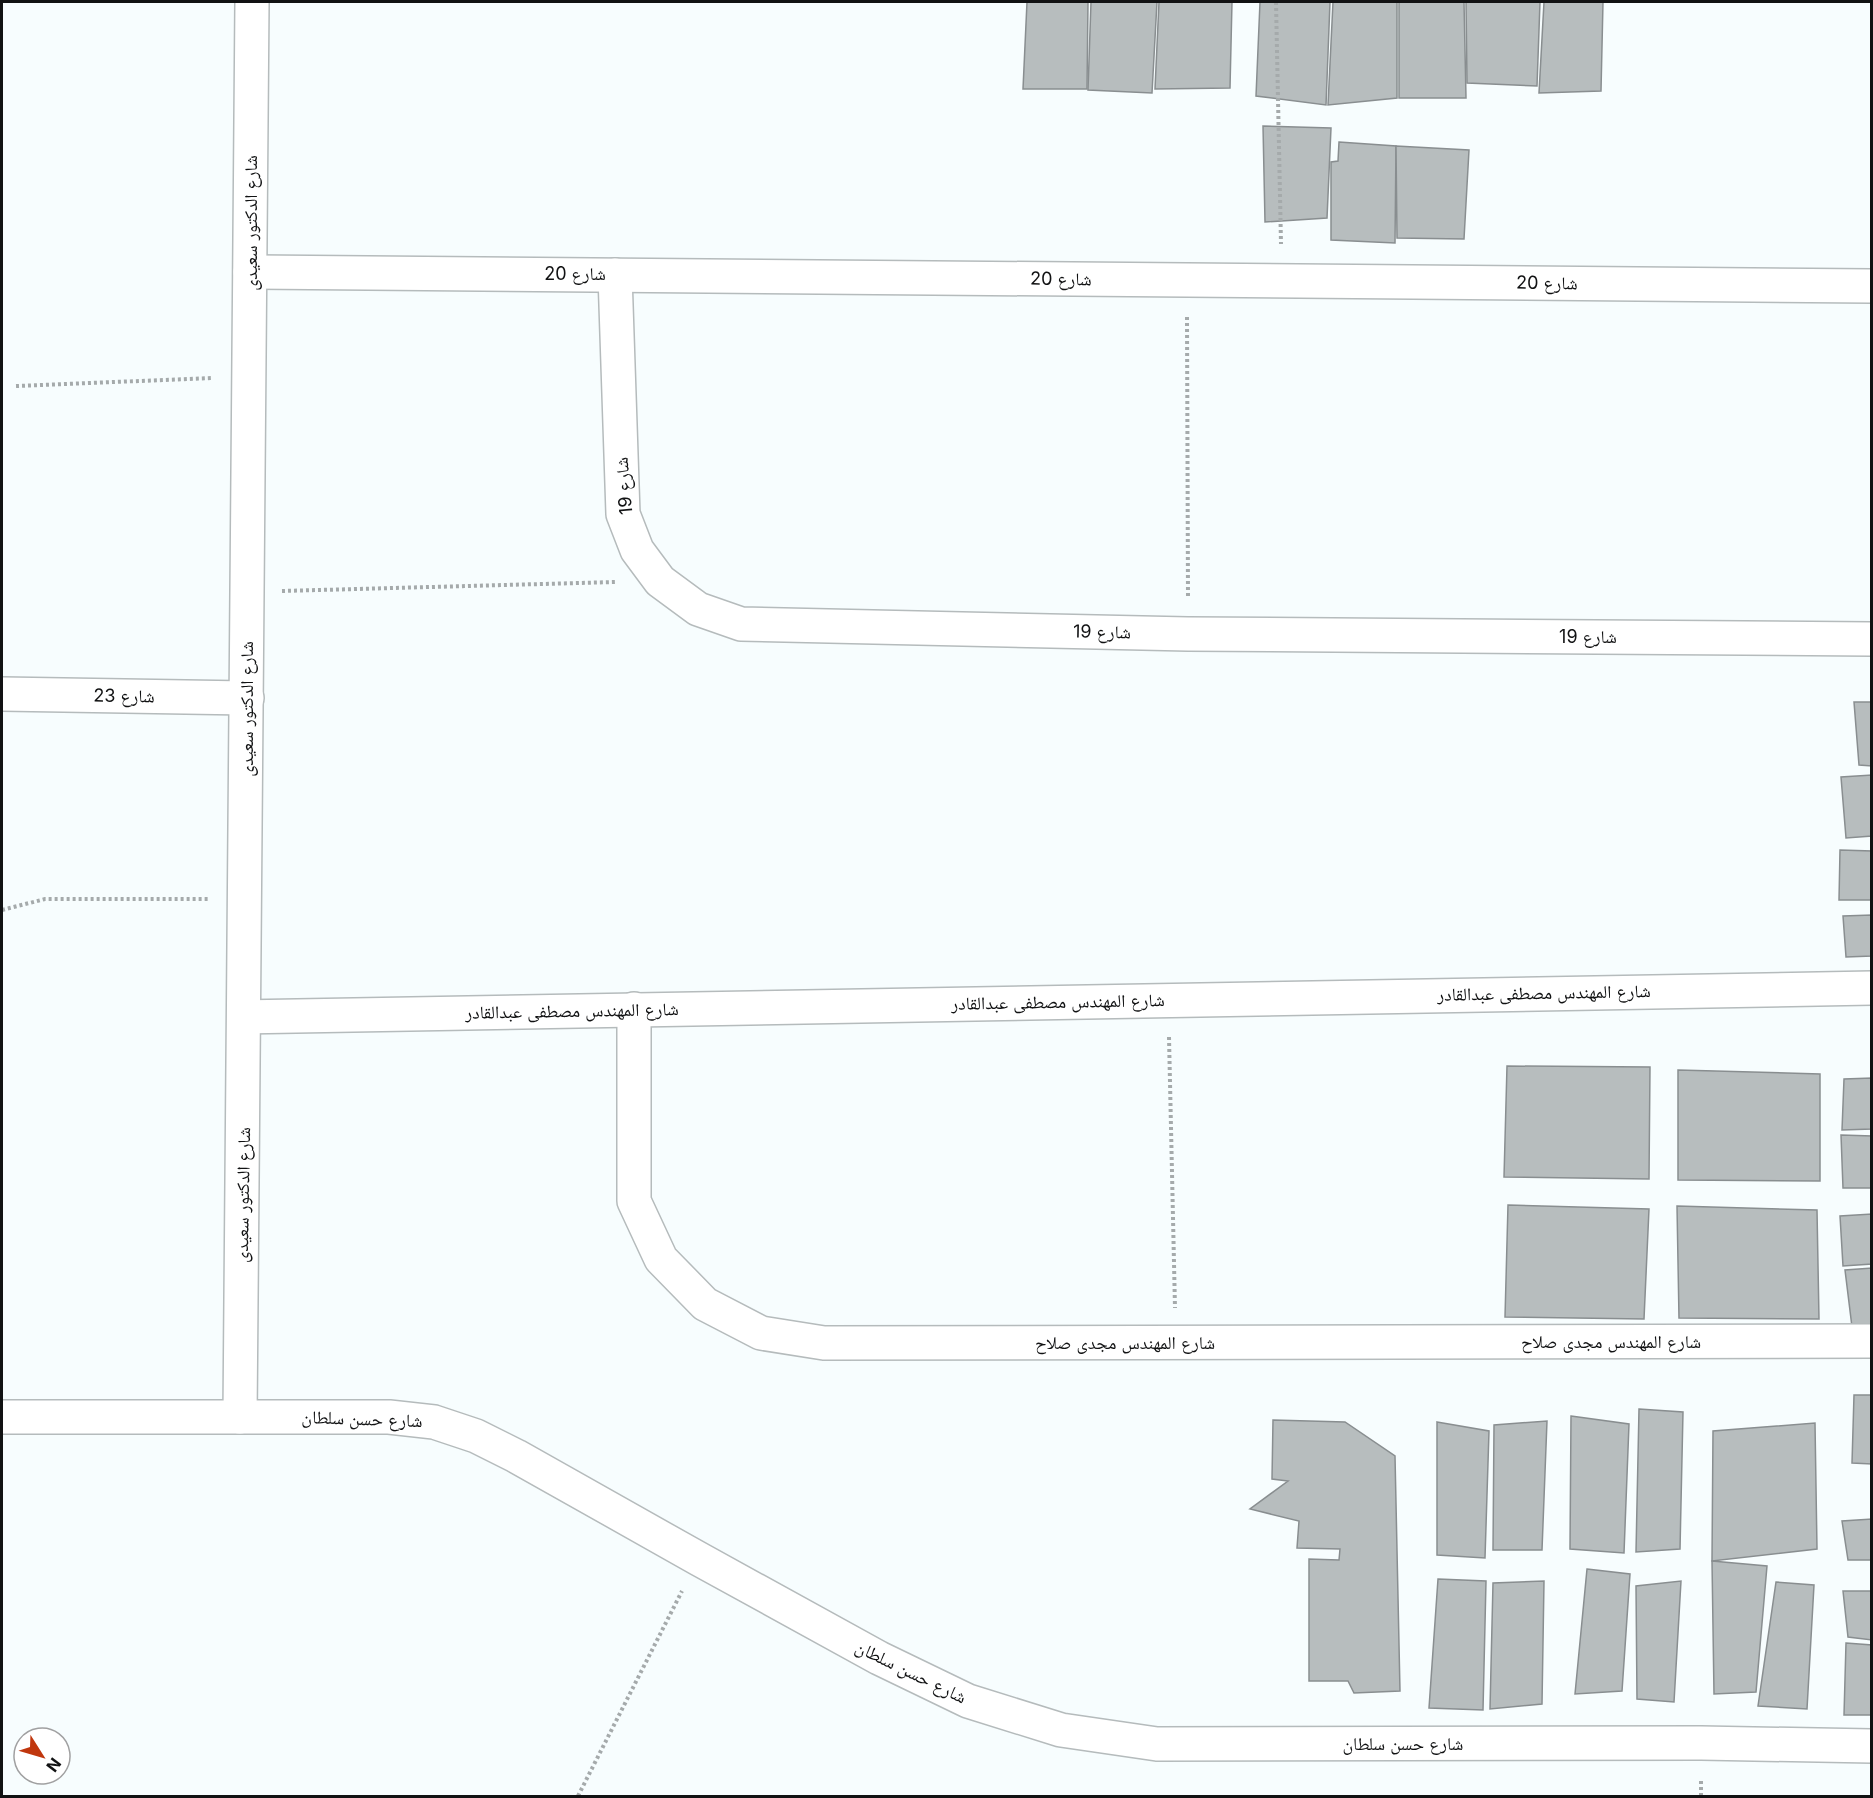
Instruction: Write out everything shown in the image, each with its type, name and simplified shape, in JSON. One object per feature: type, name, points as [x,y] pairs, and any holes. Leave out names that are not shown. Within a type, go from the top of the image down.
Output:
[{"type":"street","name":"شارع الدكتور سعيدى","points":[[240,1417],[252,2]]},
{"type":"street","name":"شارع 20","points":[[250,272],[1872,286]]},
{"type":"street","name":"شارع 19","points":[[615,275],[623,514],[637,549],[660,581],[698,609],[741,624],[1188,634],[1872,639]]},
{"type":"street","name":"شارع 23","points":[[2,694],[247,698]]},
{"type":"street","name":"شارع المهندس مصطفى عبدالقادر","points":[[244,1017],[1872,988]]},
{"type":"street","name":"شارع المهندس مجدى صلاح","points":[[634,1009],[634,1201],[661,1258],[705,1304],[761,1334],[824,1343],[1872,1341]]},
{"type":"street","name":"شارع حسن سلطان","points":[[2,1417],[389,1417],[434,1422],[476,1436],[516,1456],[879,1658],[968,1701],[1061,1730],[1157,1744],[1701,1743],[1872,1746]]},
{"type":"path","points":[[1276,2],[1282,281]]},
{"type":"path","points":[[1186,280],[1188,634]]},
{"type":"path","points":[[16,386],[250,377]]},
{"type":"path","points":[[248,592],[660,581]]},
{"type":"path","points":[[2,909],[45,899],[246,899]]},
{"type":"path","points":[[1169,1000],[1175,1343]]},
{"type":"path","points":[[578,1797],[699,1559]]},
{"type":"building","points":[[1027,2],[1088,2],[1087,89],[1023,89]]},
{"type":"building","points":[[1091,2],[1157,2],[1152,93],[1088,90]]},
{"type":"building","points":[[1159,2],[1232,2],[1230,88],[1155,89]]},
{"type":"building","points":[[1260,2],[1330,2],[1326,105],[1256,96]]},
{"type":"building","points":[[1333,2],[1397,2],[1397,98],[1328,105]]},
{"type":"building","points":[[1399,2],[1464,2],[1466,98],[1399,98]]},
{"type":"building","points":[[1466,2],[1540,2],[1537,86],[1467,83]]},
{"type":"building","points":[[1544,2],[1603,2],[1601,91],[1539,93]]},
{"type":"building","points":[[1263,126],[1331,128],[1327,218],[1265,222]]},
{"type":"building","points":[[1339,142],[1396,146],[1395,243],[1331,240],[1331,162],[1338,161]]},
{"type":"building","points":[[1396,146],[1469,150],[1464,239],[1397,238]]},
{"type":"building","points":[[1854,702],[1872,702],[1872,766],[1859,765]]},
{"type":"building","points":[[1872,775],[1872,836],[1846,838],[1841,777]]},
{"type":"building","points":[[1840,850],[1872,851],[1872,900],[1839,900]]},
{"type":"building","points":[[1872,915],[1872,956],[1846,957],[1843,916]]},
{"type":"building","points":[[1507,1066],[1650,1067],[1649,1179],[1504,1177]]},
{"type":"building","points":[[1678,1070],[1820,1074],[1820,1181],[1678,1180]]},
{"type":"building","points":[[1872,1078],[1872,1129],[1842,1130],[1844,1079]]},
{"type":"building","points":[[1841,1135],[1872,1136],[1872,1188],[1843,1188]]},
{"type":"building","points":[[1508,1205],[1649,1209],[1644,1319],[1505,1317]]},
{"type":"building","points":[[1677,1206],[1817,1210],[1819,1319],[1679,1318]]},
{"type":"building","points":[[1872,1214],[1872,1264],[1843,1266],[1840,1216]]},
{"type":"building","points":[[1872,1268],[1872,1325],[1852,1327],[1845,1270]]},
{"type":"building","points":[[1854,1395],[1872,1395],[1872,1464],[1852,1463]]},
{"type":"building","points":[[1639,1409],[1683,1412],[1680,1549],[1636,1552]]},
{"type":"building","points":[[1571,1416],[1629,1424],[1624,1553],[1570,1549]]},
{"type":"building","points":[[1273,1420],[1345,1422],[1395,1456],[1400,1691],[1354,1693],[1348,1681],[1309,1681],[1309,1559],[1339,1560],[1340,1549],[1297,1548],[1299,1521],[1250,1509],[1288,1481],[1272,1479]]},
{"type":"building","points":[[1547,1421],[1542,1550],[1493,1550],[1494,1425]]},
{"type":"building","points":[[1437,1422],[1489,1431],[1485,1558],[1437,1555]]},
{"type":"building","points":[[1815,1423],[1817,1549],[1712,1561],[1713,1431]]},
{"type":"building","points":[[1872,1519],[1872,1560],[1848,1560],[1842,1521]]},
{"type":"building","points":[[1712,1561],[1767,1566],[1756,1692],[1714,1694]]},
{"type":"building","points":[[1587,1569],[1630,1574],[1622,1691],[1575,1694]]},
{"type":"building","points":[[1438,1579],[1486,1581],[1483,1710],[1429,1708]]},
{"type":"building","points":[[1544,1581],[1542,1704],[1490,1709],[1493,1583]]},
{"type":"building","points":[[1681,1581],[1674,1702],[1637,1699],[1636,1586]]},
{"type":"building","points":[[1776,1582],[1814,1585],[1807,1709],[1758,1706]]},
{"type":"building","points":[[1843,1591],[1872,1591],[1872,1640],[1848,1637]]},
{"type":"building","points":[[1846,1643],[1872,1645],[1872,1715],[1844,1715]]}]
